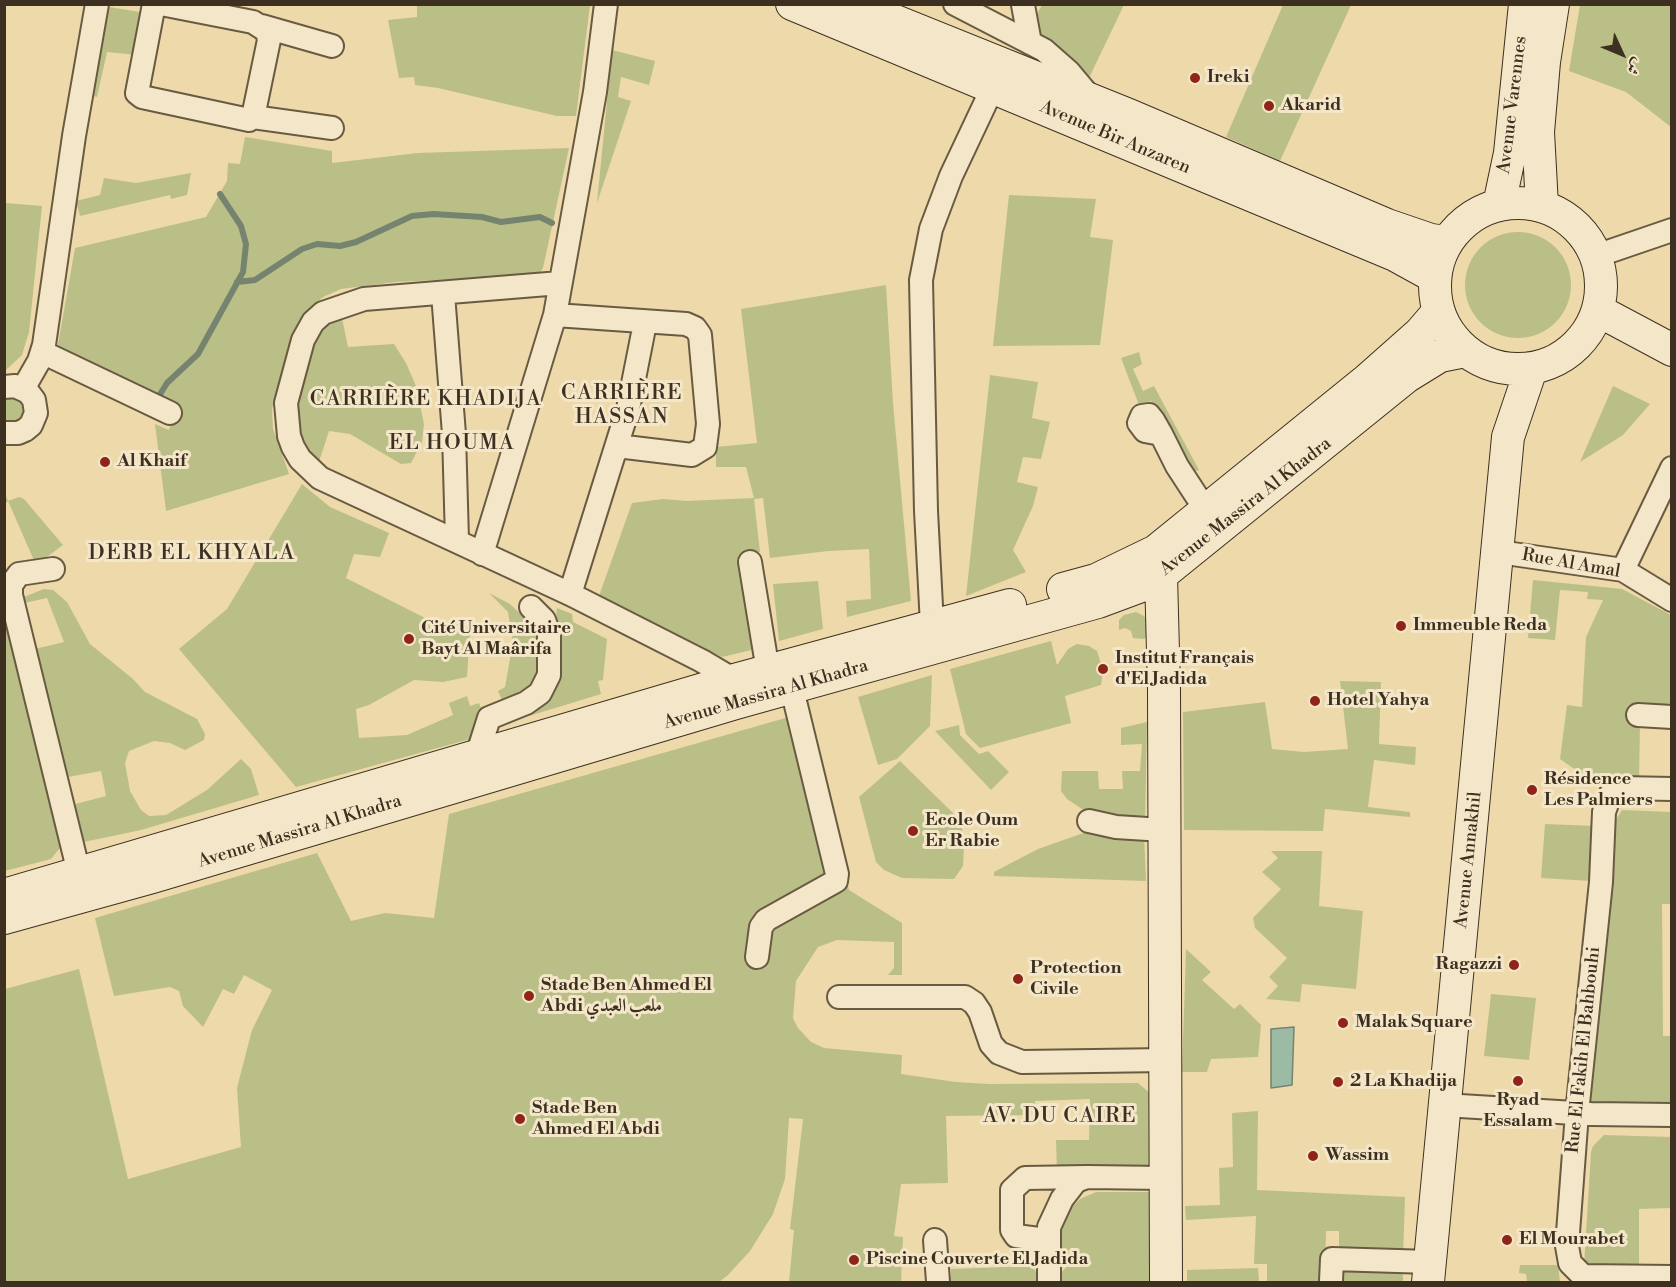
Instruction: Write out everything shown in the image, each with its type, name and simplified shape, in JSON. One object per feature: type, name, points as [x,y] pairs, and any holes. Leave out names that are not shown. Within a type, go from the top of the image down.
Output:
[{"type":"street","points":[[4,433],[18,433],[25,430],[35,417],[34,400],[14,388],[42,352],[97,4]]},
{"type":"street","points":[[154,4],[137,93],[142,97],[249,120],[254,117],[332,128]]},
{"type":"street","points":[[161,4],[262,26],[332,46]]},
{"type":"street","points":[[482,554],[555,315],[574,216],[606,4]]},
{"type":"street","name":"Avenue Bir Anzaren","points":[[792,4],[855,11],[1093,100],[1387,225],[1431,240],[1447,242]]},
{"type":"street","points":[[955,4],[1044,50],[1070,72],[1093,100]]},
{"type":"street","name":"Avenue Varennes","points":[[1498,205],[1510,153],[1525,4]]},
{"type":"street","name":"Avenue Varennes","points":[[1542,206],[1538,132],[1544,62],[1553,4]]},
{"type":"street","points":[[1023,5],[1030,43]]},
{"type":"street","name":"Avenue Bir Anzaren","points":[[855,11],[993,87],[1395,255],[1435,277]]},
{"type":"street","points":[[254,117],[269,34],[262,26]]},
{"type":"street","points":[[932,625],[921,280],[931,229],[951,176],[993,87]]},
{"type":"street","points":[[1521,202],[1542,206],[1564,216],[1582,231],[1596,256],[1602,280],[1599,311],[1588,332],[1573,350],[1553,363],[1531,369],[1496,367],[1464,351],[1449,333],[1438,312],[1435,277],[1447,242],[1469,219],[1498,205],[1521,202]]},
{"type":"street","points":[[1596,256],[1671,230]]},
{"type":"street","points":[[560,283],[364,299],[323,313],[313,322],[303,340],[286,402],[289,436],[300,459],[320,478],[570,594],[702,661],[734,680]]},
{"type":"street","points":[[443,294],[454,443],[457,540]]},
{"type":"street","points":[[1599,311],[1671,350]]},
{"type":"street","name":"Avenue Massira Al Khadra","points":[[4,918],[152,877],[736,702],[780,680],[932,625],[1158,563],[1207,512],[1367,380],[1420,333],[1438,312]]},
{"type":"street","points":[[555,315],[645,324],[686,324],[695,328],[700,335],[708,436],[702,450],[692,455],[617,446]]},
{"type":"street","points":[[570,594],[617,446],[633,386],[645,324]]},
{"type":"street","name":"Avenue Massira Al Khadra","points":[[4,895],[734,680],[780,680],[1098,602],[1158,563],[1430,360],[1464,351]]},
{"type":"street","points":[[42,352],[170,413]]},
{"type":"street","name":"Avenue Annakhil","points":[[1429,1272],[1499,552],[1508,437],[1496,367]]},
{"type":"street","name":"Avenue Annakhil","points":[[1508,437],[1531,369]]},
{"type":"street","points":[[1161,434],[1177,466],[1207,512]]},
{"type":"street","points":[[1623,570],[1671,468]]},
{"type":"street","name":"Rue Al Amal","points":[[1499,552],[1623,570],[1671,600]]},
{"type":"street","points":[[750,562],[780,680],[837,874],[836,881],[766,920],[760,927],[757,957]]},
{"type":"street","points":[[1158,563],[1166,1060],[1166,1282]]},
{"type":"street","points":[[53,569],[19,574],[10,585],[78,873]]},
{"type":"street","points":[[477,756],[489,718],[526,703],[540,693],[549,675],[549,634],[544,620],[531,607]]},
{"type":"street","points":[[1638,715],[1671,717]]},
{"type":"street","name":"Rue El Fakih El Bahbouhi","points":[[1671,789],[1621,788],[1611,795],[1606,806],[1567,1246],[1570,1263],[1578,1273],[1591,1278],[1671,1276]]},
{"type":"street","points":[[1089,821],[1116,827],[1163,830]]},
{"type":"street","points":[[839,997],[965,997],[974,1003],[980,1012],[991,1044],[999,1053],[1022,1062],[1166,1060]]},
{"type":"street","points":[[1444,1105],[1577,1113],[1671,1115]]},
{"type":"street","points":[[1049,1282],[1047,1240],[1049,1227],[1062,1199],[1076,1181],[1087,1177]]},
{"type":"street","points":[[1047,1240],[1016,1236],[1012,1230],[1012,1190],[1024,1178],[1166,1178]]},
{"type":"street","points":[[935,1240],[938,1282]]},
{"type":"street","points":[[1331,1281],[1332,1248],[1429,1272]]},
{"type":"green space","points":[[417,5],[590,5],[576,116],[557,116],[438,88],[415,85],[414,77],[399,78],[388,20],[417,17]]},
{"type":"green space","points":[[1042,5],[1124,5],[1088,80],[1038,36],[1036,16]]},
{"type":"green space","points":[[1283,5],[1351,5],[1280,161],[1226,137]]},
{"type":"green space","points":[[1580,5],[1671,5],[1671,127],[1626,92],[1569,71]]},
{"type":"green space","points":[[109,7],[146,13],[137,55],[107,52],[97,97],[90,95]]},
{"type":"green space","points":[[612,50],[655,61],[649,85],[621,77],[618,97],[631,101],[597,203]]},
{"type":"green space","points":[[245,137],[332,151],[332,163],[418,153],[569,148],[543,268],[538,275],[396,282],[341,289],[323,297],[306,312],[290,343],[272,409],[273,429],[289,474],[166,511],[155,424],[169,430],[178,404],[57,350],[75,248],[206,217],[227,181],[228,163],[240,164]]},
{"type":"green space","points":[[191,173],[187,195],[171,199],[170,195],[80,216],[76,201],[100,195],[104,178],[136,183]]},
{"type":"green space","points":[[1009,195],[1096,199],[1090,237],[1113,240],[1100,345],[993,346]]},
{"type":"green space","points":[[5,203],[42,206],[29,332],[22,355],[5,371]]},
{"type":"green space","points":[[1518,232],[1538,236],[1556,247],[1567,265],[1571,285],[1567,305],[1556,323],[1538,334],[1518,338],[1498,334],[1480,323],[1469,305],[1465,285],[1469,265],[1480,247],[1498,236]]},
{"type":"green space","points":[[886,285],[893,403],[911,601],[847,617],[846,601],[871,599],[869,549],[770,558],[763,498],[754,499],[760,552],[741,556],[756,649],[722,657],[599,596],[632,503],[663,499],[687,501],[754,498],[746,467],[716,467],[716,447],[757,443],[741,309]]},
{"type":"green space","points":[[341,313],[348,347],[394,344],[406,363],[416,386],[424,424],[422,442],[411,463],[401,464],[350,434],[329,431],[317,468],[300,458],[293,373],[303,340]]},
{"type":"green space","points":[[1139,352],[1142,364],[1133,369],[1143,391],[1154,386],[1199,470],[1194,472],[1186,461],[1157,406],[1151,401],[1139,405],[1121,358]]},
{"type":"green space","points":[[990,375],[1038,382],[1032,418],[1050,422],[1041,459],[1023,457],[1017,482],[1038,487],[1033,506],[1013,550],[1026,572],[966,596]]},
{"type":"green space","points":[[1613,386],[1650,404],[1623,435],[1580,462]]},
{"type":"green space","points":[[4,395],[28,402],[22,423],[5,426]]},
{"type":"green space","points":[[302,484],[330,507],[389,533],[380,557],[354,554],[346,578],[435,623],[464,624],[470,630],[467,677],[443,682],[414,680],[369,705],[356,709],[359,738],[407,735],[453,715],[449,703],[467,696],[470,706],[479,703],[481,708],[474,738],[296,787],[179,649],[227,609]]},
{"type":"green space","points":[[19,497],[24,499],[63,545],[36,565],[8,501]]},
{"type":"green space","points":[[1533,580],[1622,589],[1671,615],[1671,709],[1640,723],[1639,782],[1596,784],[1560,759],[1567,705],[1582,707],[1586,637],[1603,600],[1587,599],[1588,592],[1560,590],[1555,640],[1528,638]]},
{"type":"green space","points":[[818,581],[823,629],[779,641],[773,584]]},
{"type":"green space","points":[[44,589],[53,590],[67,602],[90,644],[133,679],[145,692],[197,719],[205,734],[204,740],[185,750],[170,743],[154,741],[129,751],[125,763],[130,791],[141,810],[149,816],[166,815],[207,790],[241,759],[251,769],[259,795],[141,830],[79,843],[31,650],[64,642],[47,598],[20,604],[24,597]],"holes":[[[101,771],[106,796],[72,805],[68,777]]]},
{"type":"green space","points":[[489,593],[510,604],[527,620],[535,631],[539,652],[536,674],[529,687],[502,700],[498,691],[505,687],[513,642],[508,612]]},
{"type":"green space","points":[[4,605],[64,843],[51,859],[5,871]]},
{"type":"green space","points":[[557,608],[572,614],[573,622],[607,639],[603,680],[598,681],[601,694],[529,716],[546,701]]},
{"type":"green space","points":[[1136,612],[1144,616],[1149,623],[1149,636],[1143,639],[1133,638],[1131,631],[1125,628],[1119,630],[1119,620],[1124,615]]},
{"type":"green space","points":[[1051,641],[1057,665],[1068,649],[1077,644],[1089,646],[1097,651],[1103,670],[1101,685],[1065,696],[1071,723],[980,748],[966,734],[950,669]]},
{"type":"green space","points":[[932,675],[930,726],[897,759],[878,765],[858,697]]},
{"type":"green space","points":[[1340,681],[1381,682],[1379,744],[1416,747],[1415,765],[1374,760],[1368,807],[1410,812],[1410,817],[1325,809],[1323,831],[1184,830],[1183,712],[1265,702],[1272,749],[1304,752],[1348,749]]},
{"type":"green space","name":"Stade Ben Ahmed El Abdi ملعب العبدي","points":[[803,713],[849,890],[902,923],[902,975],[888,975],[894,968],[894,942],[837,940],[818,947],[796,981],[793,1018],[798,1028],[811,1042],[824,1048],[902,1055],[901,1074],[989,1084],[1138,1083],[1151,1094],[1151,1173],[1057,1173],[1056,1140],[1089,1140],[1090,1099],[1035,1101],[1035,1115],[946,1116],[948,1183],[901,1184],[894,1236],[903,1237],[901,1282],[789,1282],[794,1230],[790,1229],[803,1119],[789,1118],[785,1179],[773,1214],[750,1251],[719,1282],[5,1282],[5,989],[79,969],[128,1179],[241,1147],[237,1088],[252,1030],[272,990],[244,975],[234,994],[223,989],[203,1027],[183,1006],[179,991],[170,987],[114,996],[95,918],[317,853],[351,921],[385,913],[434,918],[449,814]]},
{"type":"green space","points":[[1147,722],[1145,824],[1088,813],[1067,799],[1061,791],[1062,771],[1098,771],[1099,789],[1123,789],[1122,771],[1140,771],[1142,744],[1121,745],[1121,728]]},
{"type":"green space","points":[[959,725],[960,735],[979,754],[988,751],[1009,772],[991,790],[935,731]]},
{"type":"green space","points":[[900,761],[955,815],[960,810],[964,845],[963,866],[954,879],[902,878],[884,870],[876,862],[859,797]]},
{"type":"green space","points":[[1622,810],[1671,812],[1671,904],[1662,904],[1663,1036],[1671,1036],[1671,1106],[1588,1104],[1614,823]]},
{"type":"green space","points":[[1545,824],[1595,826],[1591,881],[1541,878]]},
{"type":"green space","points":[[1089,831],[1144,835],[1146,881],[994,876],[994,872],[1038,849]]},
{"type":"green space","points":[[1271,851],[1322,851],[1319,906],[1363,911],[1356,989],[1302,984],[1300,1002],[1266,999],[1278,986],[1269,977],[1287,958],[1255,928],[1253,918],[1281,889],[1262,872],[1278,858]]},
{"type":"green space","points":[[1186,949],[1211,972],[1202,980],[1234,1009],[1240,1004],[1261,1025],[1258,1057],[1211,1059],[1207,1072],[1182,1072]]},
{"type":"green space","points":[[1491,994],[1536,998],[1529,1060],[1484,1056]]},
{"type":"green space","points":[[1258,1111],[1257,1190],[1405,1197],[1403,1257],[1339,1255],[1339,1231],[1326,1231],[1325,1282],[1267,1282],[1267,1264],[1254,1264],[1256,1216],[1186,1220],[1185,1206],[1220,1205],[1219,1168],[1233,1167],[1232,1113]]},
{"type":"green space","points":[[1604,1135],[1671,1137],[1671,1208],[1639,1209],[1639,1273],[1584,1265],[1591,1152],[1593,1146]]},
{"type":"green space","points":[[1096,1192],[1151,1192],[1151,1282],[1054,1282],[1066,1267],[1049,1256],[1050,1250],[1069,1210],[1080,1199]]},
{"type":"green space","points":[[1338,1265],[1403,1266],[1403,1282],[1338,1282]]},
{"type":"green space","points":[[1520,1265],[1558,1265],[1560,1282],[1527,1282],[1526,1274],[1519,1273]]},
{"type":"green space","points":[[1030,1266],[1035,1270],[1038,1282],[951,1282],[951,1269]]},
{"type":"green space","points":[[1258,1268],[1259,1282],[1187,1282],[1187,1270]]},
{"type":"shaded area","points":[[1294,1027],[1292,1085],[1271,1088],[1271,1029]]},
{"type":"waterway","points":[[159,396],[167,383],[198,354],[243,272],[246,244],[241,226],[220,194]]},
{"type":"waterway","points":[[237,282],[255,280],[302,249],[317,244],[340,246],[356,242],[412,216],[433,214],[482,217],[501,222],[540,217],[552,223]]},
{"type":"place","name":"Ireki","points":[[1195,78]]},
{"type":"place","name":"Akarid","points":[[1269,106]]},
{"type":"place","name":"Al Khaif","points":[[105,462]]},
{"type":"place","name":"Immeuble Reda","points":[[1401,626]]},
{"type":"place","name":"Cité Universitaire Bayt Al Maârifa","points":[[409,639]]},
{"type":"place","name":"Institut Français d'El Jadida","points":[[1103,669]]},
{"type":"place","name":"Hotel Yahya","points":[[1315,701]]},
{"type":"place","name":"Résidence Les Palmiers","points":[[1532,790]]},
{"type":"place","name":"Ecole Oum Er Rabie","points":[[913,831]]},
{"type":"place","name":"Ragazzi","points":[[1514,965]]},
{"type":"place","name":"Protection Civile","points":[[1018,979]]},
{"type":"place","name":"Stade Ben Ahmed El Abdi ملعب العبدي","points":[[529,996]]},
{"type":"place","name":"Malak Square","points":[[1343,1023]]},
{"type":"place","name":"Ryad Essalam","points":[[1518,1081]]},
{"type":"place","name":"2 La Khadija","points":[[1338,1082]]},
{"type":"place","name":"Stade Ben Ahmed El Abdi","points":[[520,1119]]},
{"type":"place","name":"Wassim","points":[[1313,1156]]},
{"type":"place","name":"El Mourabet","points":[[1507,1240]]},
{"type":"place","name":"Piscine Couverte El Jadida","points":[[854,1260]]},
{"type":"district","name":"CARRIÈRE KHADIJA","points":[[426,400]]},
{"type":"district","name":"CARRIÈRE HASSAN","points":[[622,406]]},
{"type":"district","name":"EL HOUMA","points":[[452,444]]},
{"type":"district","name":"DERB EL KHYALA","points":[[192,554]]},
{"type":"district","name":"AV. DU CAIRE","points":[[1060,1117]]}]
